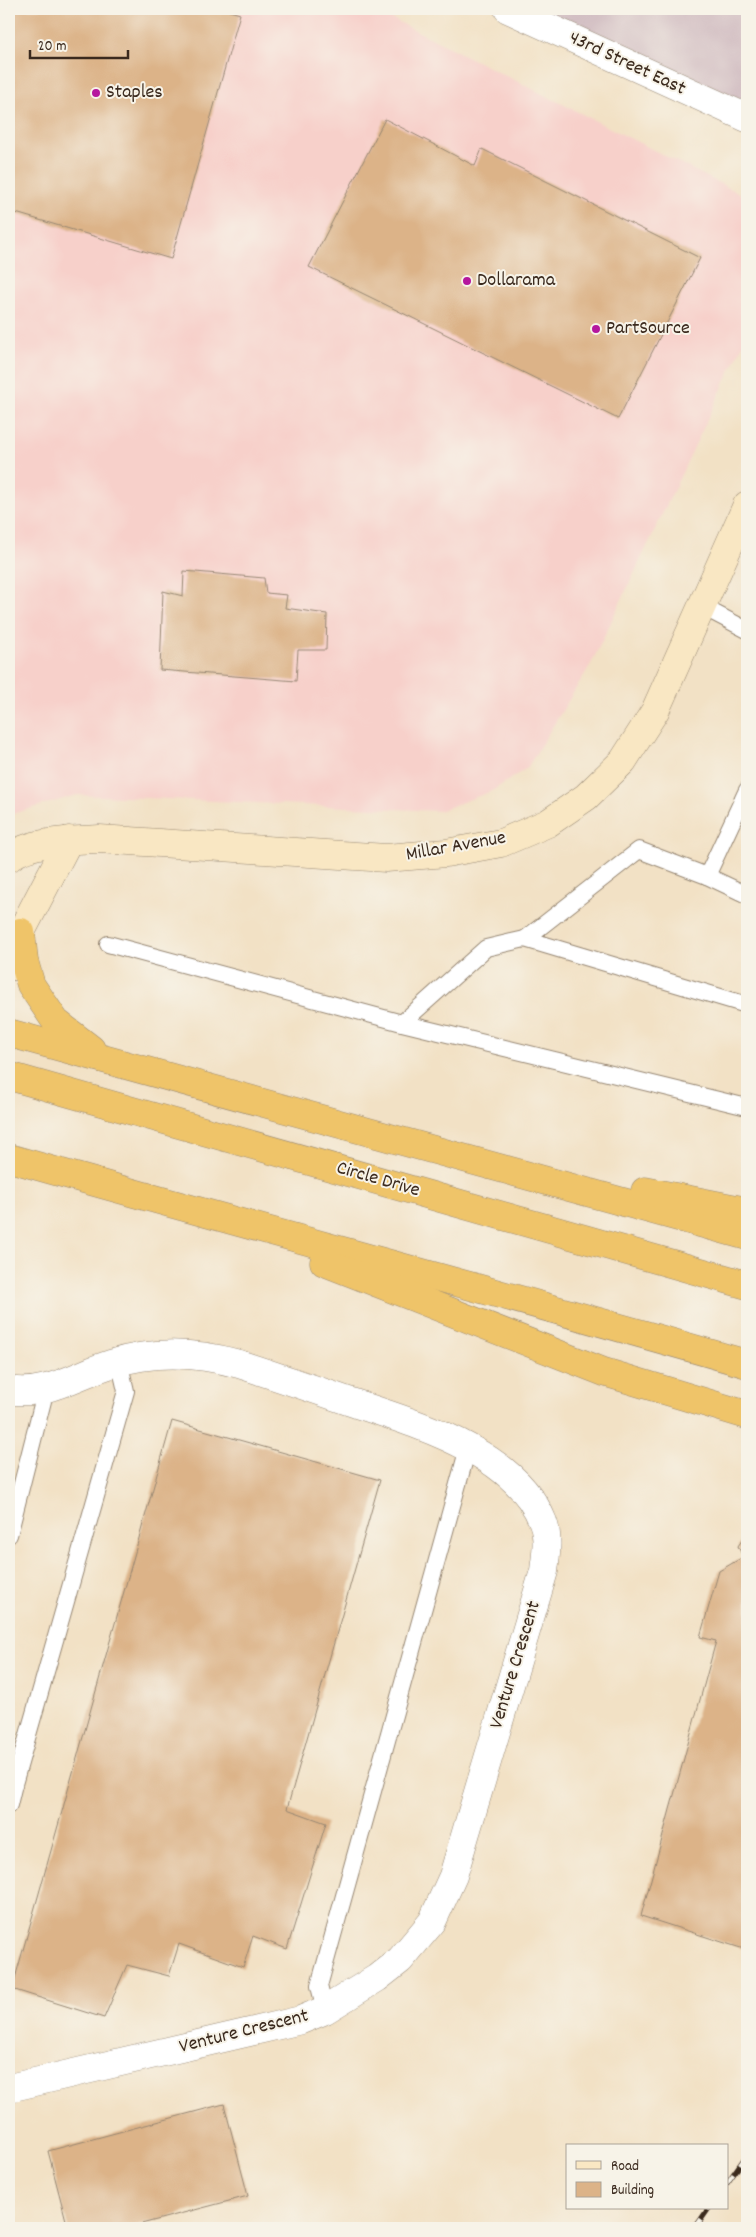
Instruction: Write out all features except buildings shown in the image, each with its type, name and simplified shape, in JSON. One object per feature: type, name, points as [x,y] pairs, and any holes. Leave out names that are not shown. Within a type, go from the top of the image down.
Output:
[{"type":"highway","points":[[21,932],[24,961],[31,984],[56,1022],[102,1057]]},
{"type":"highway","points":[[9,1033],[102,1057],[747,1236]]},
{"type":"highway","name":"Circle Drive","points":[[9,1076],[747,1285]]},
{"type":"highway","points":[[437,1151],[747,1210]]},
{"type":"highway","points":[[9,1158],[202,1213],[550,1307],[747,1364]]},
{"type":"highway","points":[[202,1213],[604,1372],[747,1415]]},
{"type":"street","name":"43rd Street East","points":[[508,9],[747,118]]},
{"type":"street","name":"Millar Avenue","points":[[9,858],[18,851],[69,840],[99,839],[386,858],[446,853],[501,843],[548,823],[586,798],[624,761],[655,711],[747,505]]},
{"type":"street","points":[[9,967],[21,932],[69,840]]},
{"type":"street","name":"Venture Crescent","points":[[9,1390],[40,1391],[119,1361],[162,1354],[186,1353],[210,1356],[417,1425],[468,1448],[514,1480],[531,1499],[544,1523],[546,1546],[544,1571],[453,1876],[432,1922],[400,1960],[377,1978],[326,2010],[301,2020],[9,2088]]},
{"type":"lane","points":[[701,606],[747,630]]},
{"type":"lane","points":[[707,876],[747,790]]},
{"type":"lane","points":[[402,1023],[486,948],[525,939],[639,850],[707,876],[747,895]]},
{"type":"lane","points":[[525,939],[747,1004]]},
{"type":"lane","points":[[108,944],[402,1023],[747,1107]]},
{"type":"lane","points":[[9,1805],[12,1783],[126,1391],[119,1361]]},
{"type":"lane","points":[[9,1535],[46,1389]]},
{"type":"lane","points":[[326,2010],[319,1986],[468,1448]]},
{"type":"path","points":[[742,270],[747,270]]},
{"type":"shaded area","points":[[9,9],[373,9],[747,197],[747,336],[591,664],[527,768],[492,791],[439,811],[77,795],[9,815]]},
{"type":"shaded area","points":[[508,9],[747,9],[747,118]]},
{"type":"railway","points":[[728,2182],[747,2155]]},
{"type":"railway","points":[[695,2228],[708,2210]]},
{"type":"place","name":"Staples","points":[[96,93]]},
{"type":"place","name":"Dollarama","points":[[467,281]]},
{"type":"place","name":"PartSource","points":[[596,329]]}]
